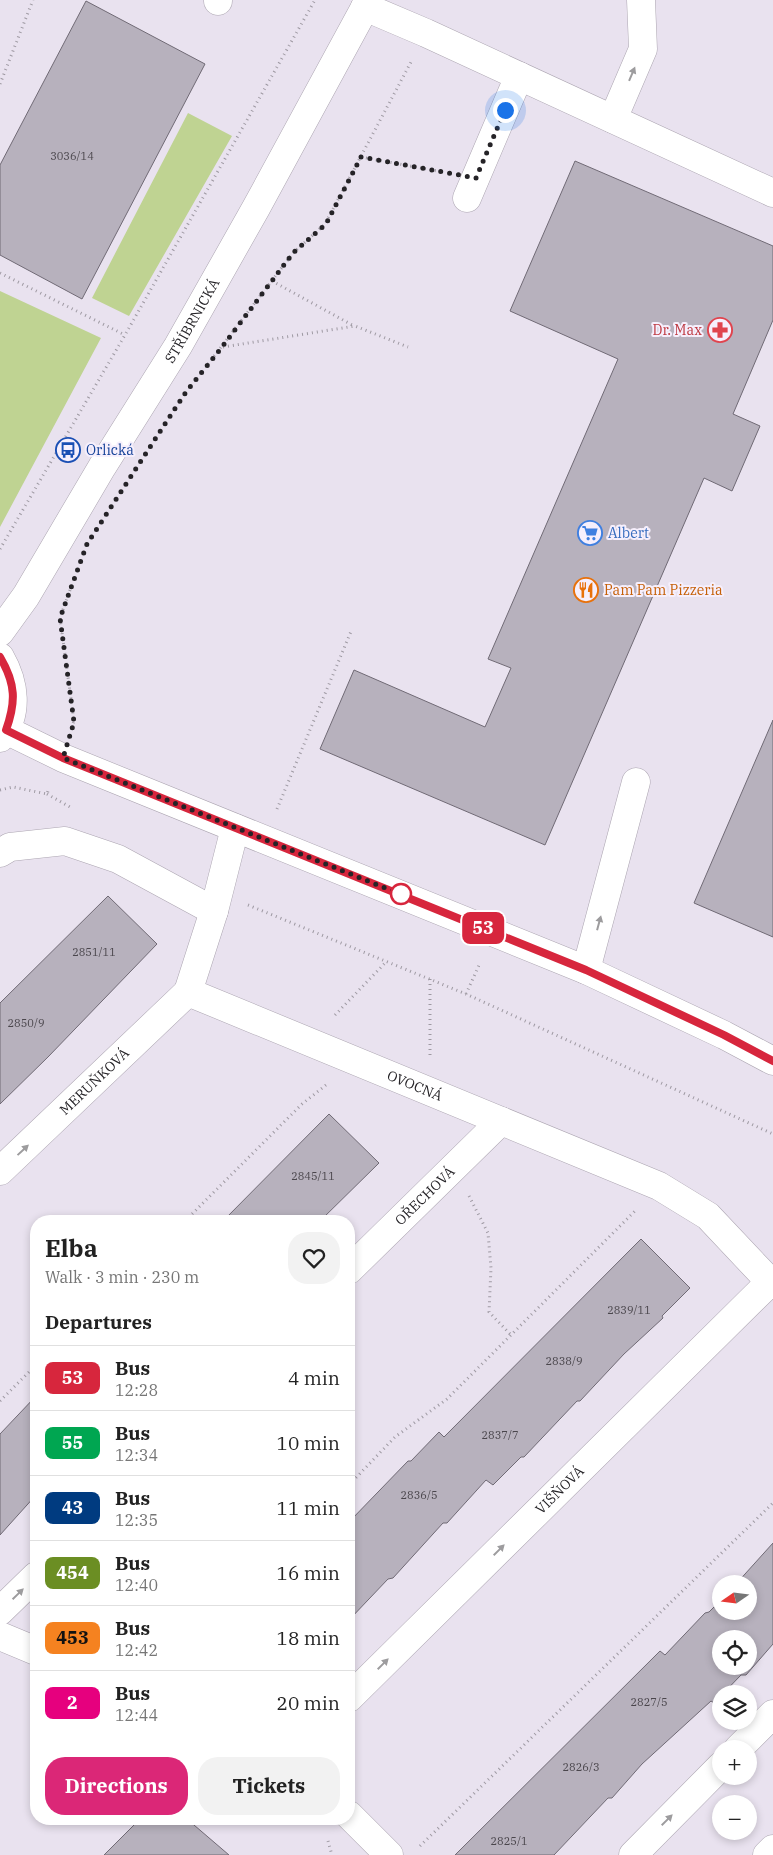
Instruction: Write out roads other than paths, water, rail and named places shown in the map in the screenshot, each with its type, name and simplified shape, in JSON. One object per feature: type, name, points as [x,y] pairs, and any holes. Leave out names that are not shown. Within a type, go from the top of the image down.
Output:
[{"type":"street","points":[[613,119],[644,49],[641,0]]},
{"type":"street","points":[[367,4],[773,193]]},
{"type":"street","name":"STŘÍBRNICKÁ","points":[[0,632],[26,596],[102,468],[178,346],[367,4]]},
{"type":"street","points":[[472,188],[519,76]]},
{"type":"street","points":[[0,657],[11,679],[14,697],[12,712],[3,734],[586,970],[724,1035],[773,1061]]},
{"type":"street","points":[[586,970],[636,782]]},
{"type":"street","points":[[188,992],[216,902],[235,828]]},
{"type":"street","points":[[0,852],[10,847],[65,840],[118,859],[216,902]]},
{"type":"street","name":"OVOCNÁ","points":[[188,992],[659,1186],[708,1216],[772,1284]]},
{"type":"street","name":"MERUŇKOVÁ","points":[[0,1171],[188,992]]},
{"type":"street","name":"OŘECHOVÁ","points":[[355,1264],[501,1121]]},
{"type":"street","name":"VIŠŇOVÁ","points":[[355,1692],[619,1431],[772,1284]]},
{"type":"street","points":[[0,1611],[30,1582]]},
{"type":"street","points":[[0,1636],[30,1648]]},
{"type":"street","points":[[747,1740],[773,1714]]},
{"type":"street","points":[[633,1855],[712,1775]]},
{"type":"street","points":[[355,1821],[389,1855]]},
{"type":"street","points":[[767,1855],[773,1849]]},
{"type":"place","name":"Dr. Max","points":[[720,330]]},
{"type":"place","name":"Orlická","points":[[68,450]]},
{"type":"place","name":"Albert","points":[[590,533]]},
{"type":"place","name":"Pam Pam Pizzeria","points":[[586,590]]}]
